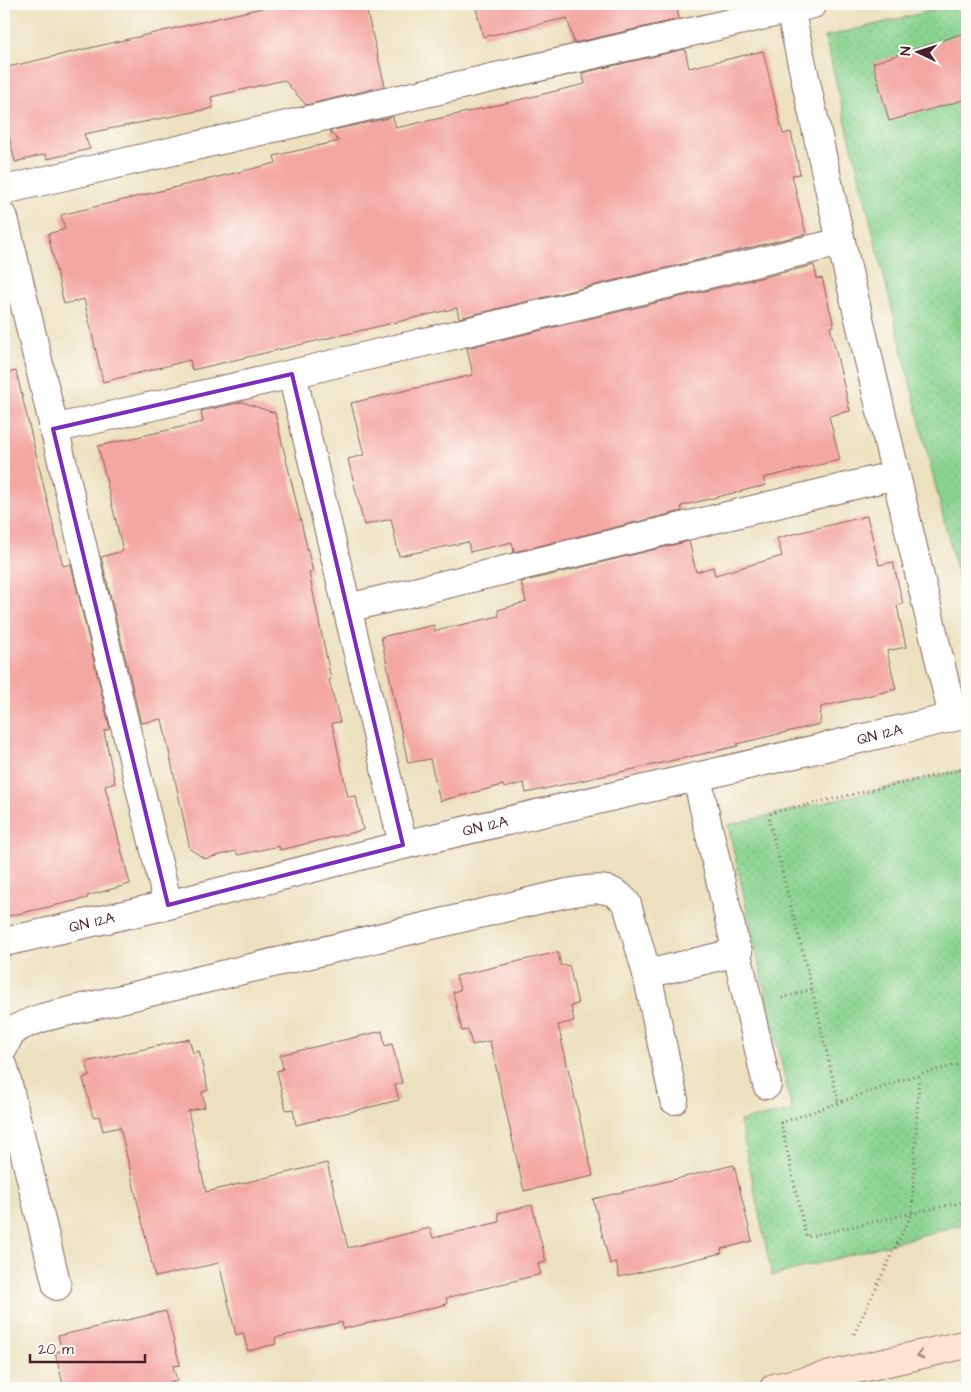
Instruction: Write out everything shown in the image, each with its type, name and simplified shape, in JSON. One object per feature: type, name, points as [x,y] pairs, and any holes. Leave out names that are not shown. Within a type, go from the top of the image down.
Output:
[{"type":"main road","points":[[774,1388],[967,1344]]},
{"type":"street","points":[[4,190],[801,6],[841,242],[896,475],[960,716]]},
{"type":"street","points":[[4,218],[168,905]]},
{"type":"street","points":[[53,429],[292,374],[841,242]]},
{"type":"street","points":[[292,374],[403,845]]},
{"type":"street","points":[[348,608],[896,475]]},
{"type":"street","name":"QN 12A","points":[[4,942],[168,905],[403,845],[960,716]]},
{"type":"street","points":[[697,778],[767,1085]]},
{"type":"street","points":[[4,1047],[10,1034],[22,1025],[46,1017],[567,893],[609,889],[620,894],[627,904],[647,974],[674,1100]]},
{"type":"street","points":[[647,974],[738,952]]},
{"type":"street","points":[[4,1068],[57,1286]]},
{"type":"path","points":[[839,1105],[769,820],[771,813],[967,768]]},
{"type":"path","points":[[750,1008],[812,989]]},
{"type":"path","points":[[967,1063],[919,1074],[839,1105],[781,1123],[806,1237],[967,1201]]},
{"type":"path","points":[[835,1374],[912,1213],[919,1074]]},
{"type":"highlighted area","points":[[292,374],[403,845],[168,905],[53,429]]},
{"type":"green space","points":[[958,4],[967,4],[967,614],[825,37]]},
{"type":"green space","points":[[967,769],[967,1223],[772,1276],[740,1121],[792,1111],[728,825]]},
{"type":"building","points":[[279,4],[365,4],[385,86],[306,105],[284,80],[211,97],[213,108],[84,134],[90,149],[47,159],[46,154],[15,162],[4,112],[4,68]]},
{"type":"building","points":[[475,4],[676,4],[679,19],[574,43],[567,18],[483,37]]},
{"type":"building","points":[[967,32],[967,99],[889,121],[873,63]]},
{"type":"building","points":[[685,49],[689,68],[763,51],[783,134],[791,132],[800,174],[792,175],[806,234],[459,318],[457,308],[192,370],[190,360],[103,382],[84,299],[64,304],[48,234],[65,229],[61,215],[276,163],[274,156],[339,141],[329,131],[393,117],[396,128],[485,108],[585,84],[582,73]]},
{"type":"building","points":[[814,265],[817,279],[822,278],[834,326],[830,327],[850,411],[829,416],[840,460],[763,478],[766,485],[681,506],[682,511],[514,552],[512,542],[470,552],[468,542],[399,556],[391,519],[364,525],[348,459],[364,455],[351,403],[473,375],[467,348]]},
{"type":"building","points":[[16,371],[63,566],[71,564],[110,729],[104,731],[115,783],[105,786],[130,884],[87,896],[88,898],[4,917],[4,373]]},
{"type":"building","points":[[242,402],[275,413],[313,572],[309,573],[331,679],[329,680],[340,722],[332,723],[348,797],[356,796],[363,830],[280,850],[279,846],[238,855],[236,851],[205,859],[190,849],[162,719],[141,723],[101,557],[123,551],[98,446],[203,422],[201,411]]},
{"type":"building","points":[[867,516],[879,565],[893,562],[903,604],[897,606],[906,647],[887,651],[896,689],[821,707],[820,724],[737,744],[738,746],[526,793],[524,783],[504,788],[503,785],[440,801],[430,759],[408,763],[381,637],[434,625],[435,631],[499,616],[498,610],[526,602],[521,582],[689,541],[696,572],[713,567],[715,575],[782,556],[777,538]]},
{"type":"building","points":[[558,952],[561,966],[569,965],[578,1004],[571,1006],[574,1021],[558,1025],[593,1176],[524,1191],[490,1041],[472,1045],[468,1030],[462,1031],[453,992],[460,990],[456,976]]},
{"type":"building","points":[[382,1031],[385,1046],[392,1044],[402,1083],[395,1085],[399,1100],[296,1125],[293,1109],[286,1110],[277,1071],[283,1069],[280,1055]]},
{"type":"building","points":[[189,1039],[193,1053],[199,1051],[208,1090],[202,1092],[205,1107],[188,1111],[206,1192],[327,1163],[348,1248],[430,1228],[433,1238],[499,1222],[498,1213],[532,1205],[546,1262],[538,1264],[541,1274],[446,1298],[447,1304],[343,1329],[342,1322],[275,1338],[276,1344],[248,1351],[243,1333],[236,1335],[219,1263],[155,1277],[120,1127],[103,1131],[99,1116],[93,1117],[83,1078],[90,1076],[86,1062]]},
{"type":"building","points":[[734,1165],[752,1241],[721,1249],[722,1253],[619,1277],[616,1262],[610,1264],[593,1199]]},
{"type":"building","points":[[166,1311],[180,1365],[173,1366],[177,1381],[147,1388],[64,1388],[55,1352],[62,1351],[58,1336]]}]
